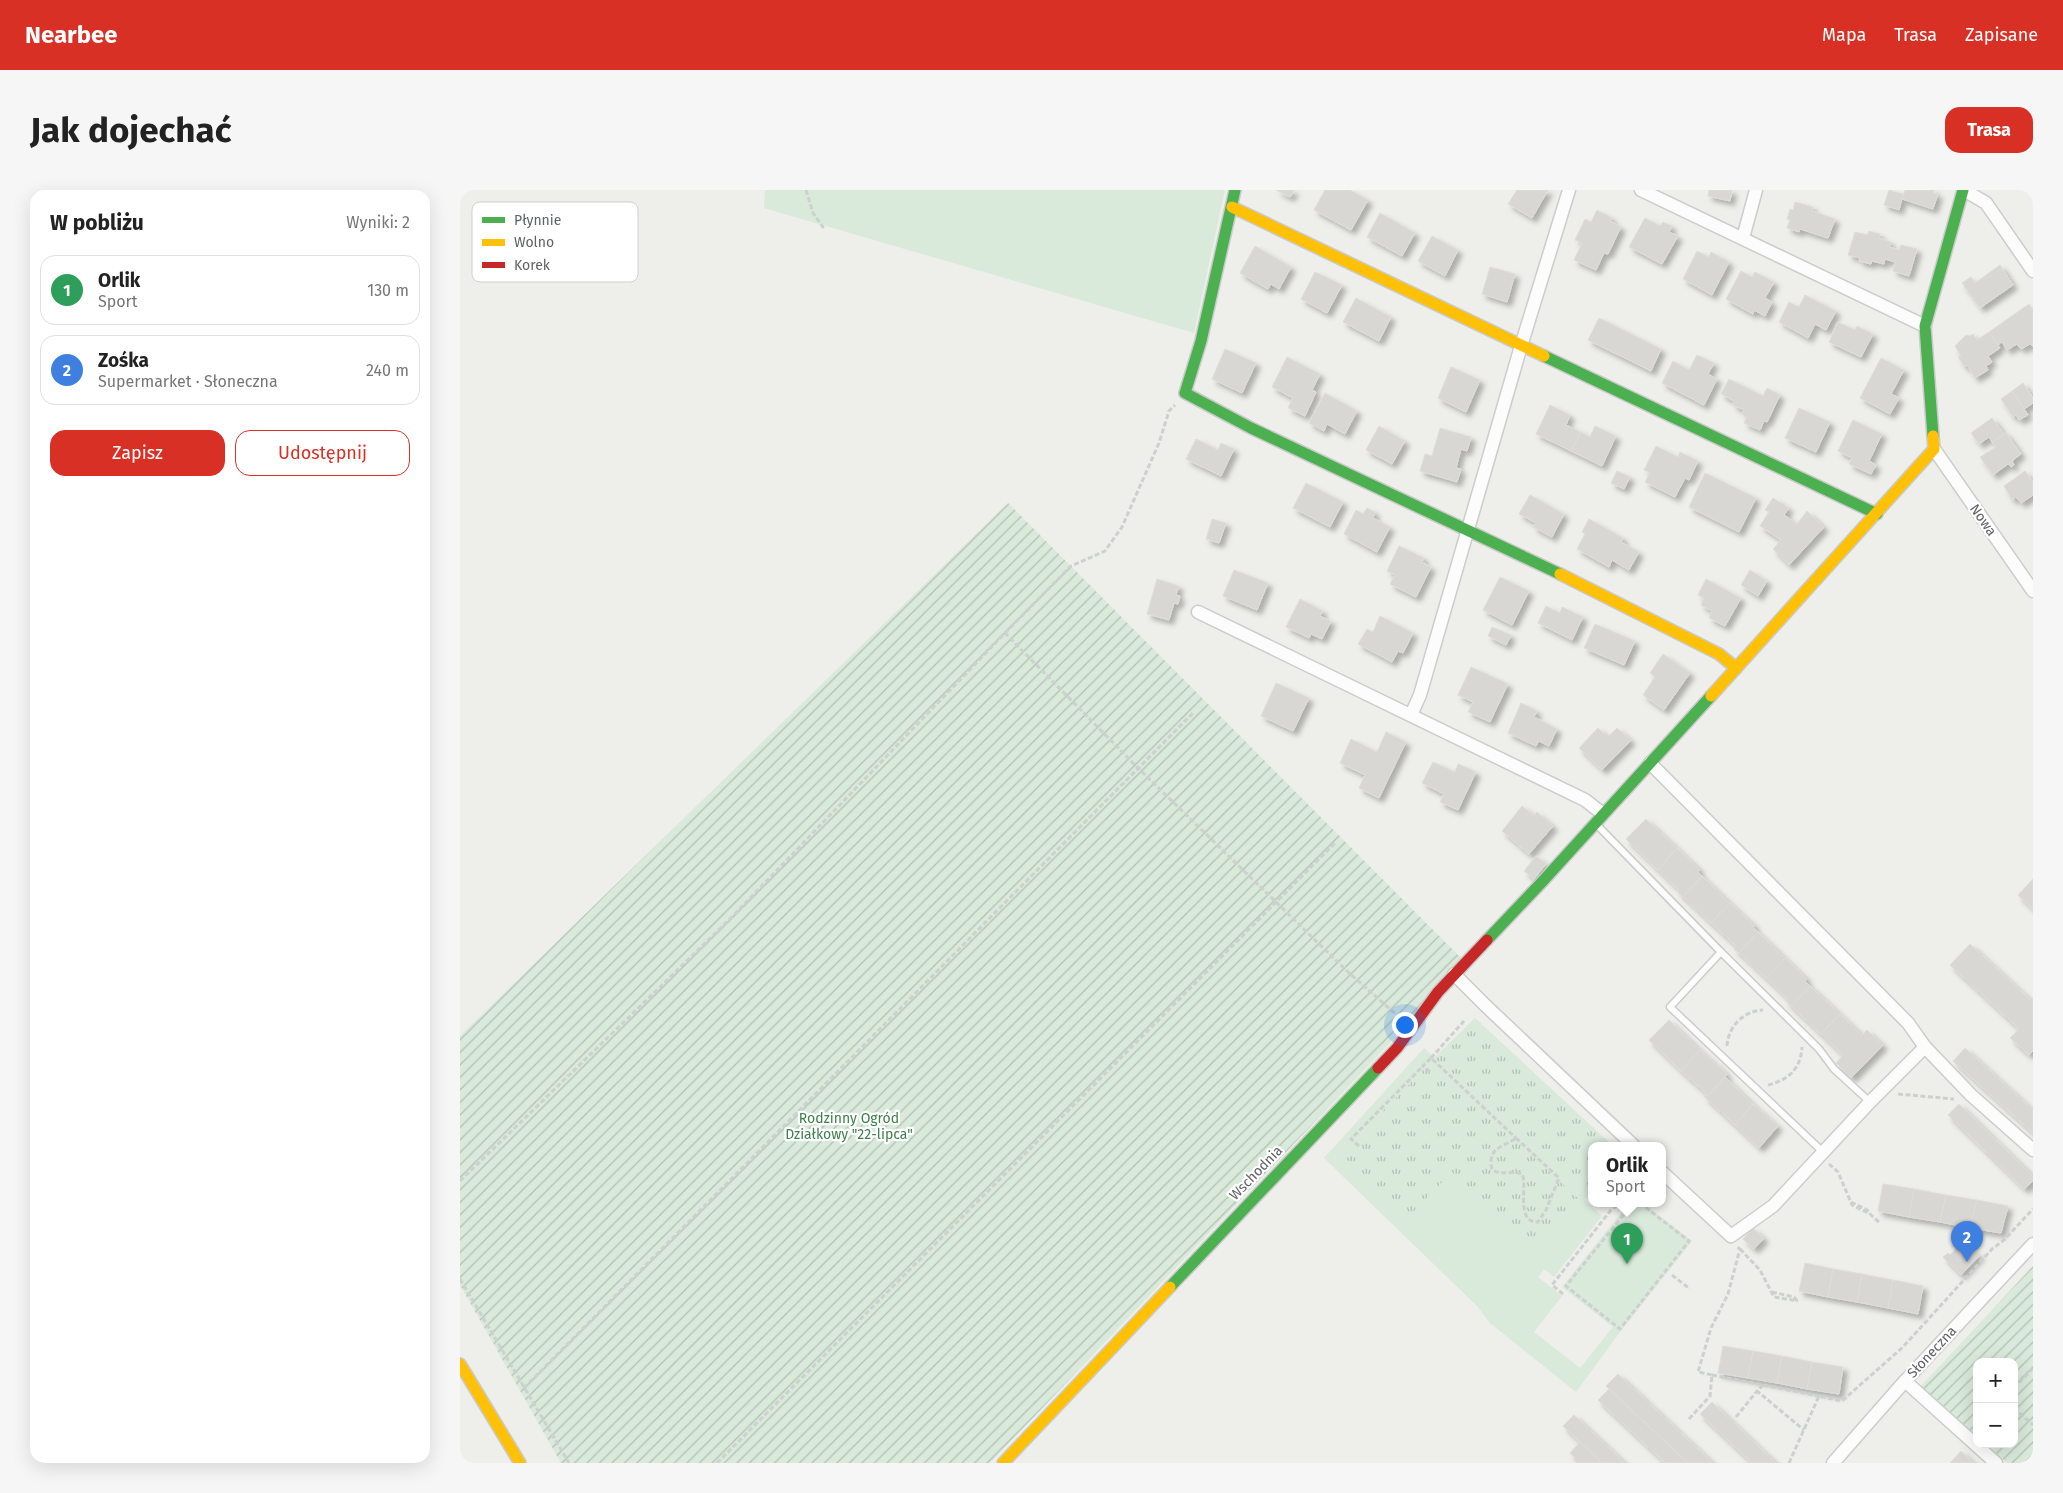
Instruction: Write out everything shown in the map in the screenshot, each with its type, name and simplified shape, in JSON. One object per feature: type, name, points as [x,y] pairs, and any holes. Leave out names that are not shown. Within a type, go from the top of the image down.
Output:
[{"type":"street","points":[[1235,190],[1202,341],[1184,393],[1251,428],[1594,590],[1719,654],[1736,668]]},
{"type":"street","points":[[1411,715],[1420,695],[1569,190]]},
{"type":"street","points":[[1641,190],[1925,326]]},
{"type":"street","points":[[1743,238],[1756,190]]},
{"type":"street","points":[[1934,449],[1925,326],[1963,190],[1986,203],[2033,271]]},
{"type":"street","points":[[1232,207],[1877,514]]},
{"type":"street","name":"Wschodnia","points":[[1003,1463],[1397,1048],[1454,974],[1542,882],[1934,449]]},
{"type":"street","name":"Nowa","points":[[1934,449],[2033,591]]},
{"type":"street","points":[[1198,612],[1585,800],[1599,818]]},
{"type":"street","points":[[1650,763],[1908,1023],[1925,1047],[1971,1095],[2033,1150]]},
{"type":"street","points":[[1454,974],[1630,1142]]},
{"type":"street","points":[[1666,1176],[1731,1236],[1773,1206],[1870,1102],[1925,1047]]},
{"type":"street","name":"Słoneczna","points":[[1833,1463],[1905,1381],[2033,1244]]},
{"type":"street","points":[[460,1364],[520,1463]]},
{"type":"street","points":[[1905,1381],[1996,1463]]},
{"type":"lane","points":[[1599,818],[1721,952],[1819,1048],[1834,1070],[1870,1102]]},
{"type":"lane","points":[[1721,952],[1670,1007],[1822,1154]]},
{"type":"path","points":[[806,190],[813,213],[825,230]]},
{"type":"path","points":[[460,1181],[732,917],[1005,633],[1072,566],[1104,551],[1122,527],[1159,443],[1169,411],[1184,393]]},
{"type":"path","points":[[1005,633],[1138,768],[1347,971],[1391,1012],[1412,1028]]},
{"type":"path","points":[[524,1388],[1194,712]]},
{"type":"path","points":[[717,1463],[1335,843]]},
{"type":"path","points":[[1729,1063],[1727,1044],[1731,1030],[1739,1019],[1759,1010],[1781,1010]]},
{"type":"path","points":[[1359,1146],[1351,1139],[1431,1058],[1464,1021]]},
{"type":"path","points":[[1750,1084],[1773,1084],[1790,1076],[1798,1065],[1804,1034]]},
{"type":"path","points":[[1431,1058],[1561,1178],[1543,1216],[1538,1222],[1534,1222],[1526,1215],[1522,1196],[1525,1180],[1522,1174],[1515,1171],[1499,1173],[1495,1171],[1491,1164],[1491,1158],[1496,1149],[1516,1138]]},
{"type":"path","points":[[1423,1066],[1430,1072]]},
{"type":"path","points":[[1896,1094],[1963,1099],[1971,1095]]},
{"type":"path","points":[[1822,1154],[1838,1172],[1852,1205],[1865,1214],[1870,1214],[1880,1223]]},
{"type":"path","points":[[1563,1294],[1552,1285],[1615,1207]]},
{"type":"path","points":[[1630,1207],[1566,1286],[1620,1329],[1689,1241],[1645,1207]]},
{"type":"path","points":[[1740,1249],[1728,1294],[1711,1328],[1698,1372],[1842,1401],[1903,1347],[1992,1249],[2004,1240],[2033,1209]]},
{"type":"path","points":[[1734,1244],[1760,1270],[1774,1297],[1798,1301],[1794,1297],[1772,1292]]},
{"type":"path","points":[[1672,1275],[1690,1289]]},
{"type":"path","points":[[460,1279],[569,1463]]},
{"type":"path","points":[[2018,1384],[2033,1368]]},
{"type":"path","points":[[1689,1419],[1710,1396],[1712,1375]]},
{"type":"path","points":[[1736,1417],[1763,1385]]},
{"type":"path","points":[[1758,1391],[1804,1430]]},
{"type":"path","points":[[1789,1463],[1819,1396]]},
{"type":"path","points":[[2018,1412],[2033,1425]]},
{"type":"green space","points":[[765,190],[1225,190],[1194,333],[764,208]]},
{"type":"green space","name":"Rodzinny Ogród Działkowy \"22-lipca\"","points":[[1008,503],[1466,963],[990,1463],[561,1463],[460,1285],[460,1036]]},
{"type":"green space","points":[[1475,1018],[1609,1142],[1588,1142],[1588,1197],[1585,1200],[1434,1058]]},
{"type":"green space","points":[[1424,1048],[1588,1203],[1588,1207],[1592,1207],[1602,1216],[1554,1277],[1544,1269],[1538,1277],[1562,1296],[1534,1332],[1580,1368],[1613,1327],[1562,1287],[1626,1207],[1648,1207],[1692,1241],[1620,1332],[1576,1392],[1490,1323],[1477,1306],[1324,1158]]},
{"type":"green space","points":[[1431,1062],[1580,1200],[1533,1246],[1452,1172],[1408,1217],[1341,1154]]},
{"type":"green space","points":[[2033,1266],[2033,1463],[2007,1463],[1990,1448],[2018,1448],[2018,1358],[1973,1358],[1973,1432],[1921,1386]]},
{"type":"building","points":[[1276,190],[1294,190],[1290,197]]},
{"type":"building","points":[[1325,190],[1350,190],[1368,200],[1351,230],[1314,210]]},
{"type":"building","points":[[1517,190],[1548,190],[1532,218],[1508,204]]},
{"type":"building","points":[[1709,190],[1732,190],[1730,201],[1708,196]]},
{"type":"building","points":[[1889,190],[1903,194],[1899,210],[1884,205]]},
{"type":"building","points":[[1905,190],[1934,190],[1933,193],[1938,194],[1933,209],[1902,199]]},
{"type":"building","points":[[1795,202],[1813,207],[1812,211],[1835,219],[1828,238],[1800,229],[1799,232],[1787,228],[1790,220],[1787,219],[1790,209],[1793,210]]},
{"type":"building","points":[[1597,210],[1612,218],[1610,221],[1621,227],[1608,254],[1604,253],[1596,270],[1574,260],[1582,243],[1575,240],[1585,219],[1591,222]]},
{"type":"building","points":[[1380,213],[1415,233],[1402,256],[1367,237]]},
{"type":"building","points":[[1645,218],[1660,226],[1663,222],[1672,226],[1669,232],[1678,236],[1662,264],[1629,247]]},
{"type":"building","points":[[1869,231],[1880,234],[1879,238],[1891,242],[1889,247],[1899,250],[1901,245],[1917,249],[1909,276],[1893,271],[1895,262],[1885,259],[1884,264],[1872,261],[1871,264],[1859,261],[1860,258],[1848,255],[1855,232],[1867,235]]},
{"type":"building","points":[[1432,236],[1458,250],[1445,276],[1418,261]]},
{"type":"building","points":[[1255,246],[1291,267],[1279,289],[1271,284],[1268,289],[1240,273]]},
{"type":"building","points":[[1697,251],[1709,257],[1711,252],[1729,262],[1712,295],[1683,279]]},
{"type":"building","points":[[2000,265],[2013,285],[1980,308],[1962,283],[1971,277],[1975,283]]},
{"type":"building","points":[[1490,267],[1515,274],[1507,302],[1482,294]]},
{"type":"building","points":[[1741,271],[1752,277],[1755,272],[1774,282],[1765,298],[1772,302],[1765,316],[1754,310],[1753,314],[1726,299]]},
{"type":"building","points":[[1315,272],[1342,285],[1327,313],[1301,299]]},
{"type":"building","points":[[1805,295],[1836,311],[1826,330],[1815,324],[1808,338],[1779,322],[1789,302],[1799,307]]},
{"type":"building","points":[[1356,298],[1391,317],[1379,341],[1343,322]]},
{"type":"building","points":[[2029,304],[2033,310],[2033,346],[2030,344],[2021,349],[2017,344],[2007,350],[2002,342],[1998,345],[1989,332]]},
{"type":"building","points":[[1599,318],[1661,349],[1651,371],[1588,340]]},
{"type":"building","points":[[1838,322],[1855,330],[1857,326],[1873,334],[1861,357],[1829,342]]},
{"type":"building","points":[[1989,332],[2000,348],[1988,356],[1992,362],[1986,366],[1988,370],[1975,378],[1967,365],[1965,367],[1958,357],[1961,356],[1955,346],[1966,335],[1970,336],[1973,334],[1977,340]]},
{"type":"building","points":[[1225,349],[1256,363],[1242,393],[1212,379]]},
{"type":"building","points":[[1697,355],[1714,363],[1708,374],[1717,379],[1704,405],[1662,383],[1673,361],[1689,370]]},
{"type":"building","points":[[1287,357],[1320,374],[1312,390],[1316,392],[1305,416],[1288,408],[1293,398],[1272,387]]},
{"type":"building","points":[[1881,358],[1904,370],[1891,394],[1899,398],[1890,414],[1860,398]]},
{"type":"building","points":[[1451,367],[1480,380],[1466,412],[1438,398]]},
{"type":"building","points":[[1729,379],[1763,396],[1767,388],[1780,395],[1767,422],[1764,421],[1760,430],[1744,423],[1747,417],[1742,414],[1744,410],[1733,405],[1734,401],[1721,394]]},
{"type":"building","points":[[2023,383],[2033,398],[2033,403],[2024,409],[2012,391]]},
{"type":"building","points":[[2012,391],[2028,415],[2019,420],[2016,415],[2013,417],[2001,399]]},
{"type":"building","points":[[1325,393],[1357,411],[1345,434],[1327,424],[1324,431],[1309,423]]},
{"type":"building","points":[[1550,405],[1570,415],[1566,425],[1581,432],[1571,451],[1536,434]]},
{"type":"building","points":[[1799,408],[1830,422],[1816,452],[1785,438]]},
{"type":"building","points":[[1992,418],[2004,434],[1992,442],[1989,437],[1979,444],[1971,433]]},
{"type":"building","points":[[1853,420],[1882,434],[1869,461],[1876,465],[1871,474],[1849,464],[1852,458],[1838,451]]},
{"type":"building","points":[[1379,426],[1405,441],[1392,464],[1366,450]]},
{"type":"building","points":[[1595,426],[1616,436],[1602,466],[1571,451],[1581,432],[1590,437]]},
{"type":"building","points":[[1440,428],[1471,437],[1467,451],[1461,449],[1456,468],[1461,469],[1457,482],[1420,471],[1425,454],[1432,456]]},
{"type":"building","points":[[2006,433],[2021,454],[2012,461],[2014,465],[2011,467],[2008,464],[1993,475],[1980,457],[1996,447],[1992,442]]},
{"type":"building","points":[[1196,439],[1218,450],[1221,443],[1234,449],[1221,476],[1186,459]]},
{"type":"building","points":[[1656,446],[1678,457],[1680,452],[1698,461],[1689,480],[1685,478],[1675,497],[1645,482],[1650,473],[1644,470]]},
{"type":"building","points":[[1617,471],[1630,477],[1624,489],[1611,483]]},
{"type":"building","points":[[2025,471],[2033,482],[2033,495],[2021,503],[2016,497],[2012,500],[2004,486]]},
{"type":"building","points":[[1705,473],[1756,498],[1739,532],[1689,507]]},
{"type":"building","points":[[1306,483],[1343,502],[1330,527],[1293,508]]},
{"type":"building","points":[[1530,495],[1564,514],[1552,537],[1533,527],[1536,523],[1519,514]]},
{"type":"building","points":[[1773,498],[1789,508],[1784,515],[1797,524],[1807,511],[1824,527],[1789,565],[1773,549],[1781,540],[1760,526],[1769,512],[1765,510]]},
{"type":"building","points":[[1367,508],[1375,512],[1373,518],[1390,527],[1377,552],[1344,534],[1356,510],[1363,514]]},
{"type":"building","points":[[1212,519],[1226,523],[1219,543],[1206,539]]},
{"type":"building","points":[[1589,519],[1623,538],[1621,542],[1639,552],[1629,570],[1612,560],[1609,567],[1577,549],[1585,534],[1582,532]]},
{"type":"building","points":[[1399,546],[1424,558],[1422,562],[1431,567],[1416,597],[1390,584],[1395,575],[1387,571]]},
{"type":"building","points":[[1234,570],[1268,583],[1257,610],[1223,596]]},
{"type":"building","points":[[1750,570],[1767,581],[1758,596],[1741,585]]},
{"type":"building","points":[[1500,577],[1529,591],[1512,625],[1483,610]]},
{"type":"building","points":[[1157,579],[1179,586],[1176,595],[1180,596],[1178,604],[1174,603],[1169,620],[1147,614]]},
{"type":"building","points":[[1706,579],[1741,598],[1725,626],[1709,618],[1712,611],[1701,605],[1704,598],[1698,595]]},
{"type":"building","points":[[1300,599],[1323,611],[1320,616],[1331,621],[1322,639],[1311,634],[1309,638],[1286,627]]},
{"type":"building","points":[[1546,606],[1560,613],[1562,607],[1583,617],[1572,640],[1538,623]]},
{"type":"building","points":[[1380,616],[1413,633],[1403,653],[1398,651],[1392,662],[1358,644],[1367,629],[1373,632]]},
{"type":"building","points":[[1595,624],[1635,641],[1624,665],[1584,648]]},
{"type":"building","points":[[1492,627],[1511,635],[1506,645],[1488,636]]},
{"type":"building","points":[[1663,654],[1690,673],[1664,710],[1643,695],[1655,677],[1650,673]]},
{"type":"building","points":[[1471,667],[1508,684],[1490,722],[1468,712],[1473,702],[1458,695]]},
{"type":"building","points":[[1276,683],[1309,698],[1293,731],[1261,716]]},
{"type":"building","points":[[1521,703],[1537,711],[1534,717],[1557,729],[1549,746],[1539,741],[1536,746],[1508,733]]},
{"type":"building","points":[[1598,728],[1608,737],[1617,728],[1631,740],[1602,770],[1579,748]]},
{"type":"building","points":[[1386,732],[1406,742],[1379,798],[1359,788],[1365,775],[1340,763],[1351,739],[1377,752]]},
{"type":"building","points":[[1433,762],[1455,772],[1458,764],[1476,772],[1458,810],[1440,802],[1444,794],[1422,783]]},
{"type":"building","points":[[1522,806],[1534,816],[1537,812],[1553,826],[1529,854],[1502,831]]},
{"type":"building","points":[[1646,819],[1677,848],[1658,870],[1626,839]]},
{"type":"building","points":[[1677,848],[1700,870],[1698,872],[1702,876],[1683,897],[1678,892],[1679,890],[1658,870]]},
{"type":"building","points":[[1536,856],[1546,864],[1534,879],[1524,871]]},
{"type":"building","points":[[1702,876],[1730,903],[1711,923],[1683,897]]},
{"type":"building","points":[[2033,879],[2033,909],[2018,895]]},
{"type":"building","points":[[1730,903],[1755,926],[1753,928],[1758,932],[1739,953],[1734,949],[1736,946],[1711,923]]},
{"type":"building","points":[[1758,932],[1785,958],[1766,978],[1739,953]]},
{"type":"building","points":[[1970,944],[2033,1002],[2033,1051],[2029,1055],[2010,1038],[2019,1029],[1950,965]]},
{"type":"building","points":[[1785,958],[1807,979],[1805,981],[1810,986],[1791,1006],[1786,1001],[1788,999],[1766,978]]},
{"type":"building","points":[[1810,986],[1840,1014],[1821,1034],[1791,1006]]},
{"type":"building","points":[[1840,1014],[1862,1035],[1867,1030],[1883,1045],[1851,1078],[1836,1063],[1843,1055],[1821,1034]]},
{"type":"building","points":[[1669,1020],[1700,1050],[1681,1071],[1649,1040]]},
{"type":"building","points":[[1965,1048],[2033,1110],[2033,1133],[1953,1061]]},
{"type":"building","points":[[1700,1050],[1727,1074],[1706,1098],[1704,1097],[1707,1094],[1681,1071]]},
{"type":"building","points":[[1725,1077],[1753,1104],[1735,1125],[1706,1098]]},
{"type":"building","points":[[1753,1104],[1778,1126],[1759,1148],[1735,1125]]},
{"type":"building","points":[[1959,1104],[2033,1176],[2033,1181],[2024,1189],[1948,1115]]},
{"type":"building","points":[[1883,1184],[1914,1189],[1909,1217],[1878,1211]]},
{"type":"building","points":[[1914,1189],[1946,1195],[1940,1222],[1909,1217]]},
{"type":"building","points":[[1946,1195],[1977,1200],[1970,1228],[1940,1222]]},
{"type":"building","points":[[1977,1200],[2008,1206],[2001,1233],[1970,1228]]},
{"type":"building","points":[[1753,1228],[1764,1238],[1754,1249],[1743,1239]]},
{"type":"building","points":[[1961,1243],[1980,1255],[1961,1275],[1943,1257],[1948,1253],[1950,1255]]},
{"type":"building","points":[[1805,1263],[1833,1269],[1828,1297],[1799,1291]]},
{"type":"building","points":[[1833,1269],[1862,1274],[1857,1302],[1828,1297]]},
{"type":"building","points":[[1862,1274],[1893,1280],[1888,1308],[1857,1302]]},
{"type":"building","points":[[1893,1280],[1923,1286],[1918,1314],[1888,1308]]},
{"type":"building","points":[[1723,1346],[1753,1351],[1748,1378],[1718,1373]]},
{"type":"building","points":[[1753,1351],[1782,1356],[1777,1383],[1748,1378]]},
{"type":"building","points":[[1782,1356],[1812,1362],[1807,1389],[1777,1383]]},
{"type":"building","points":[[1812,1362],[1843,1367],[1839,1394],[1807,1389]]},
{"type":"building","points":[[1618,1374],[1713,1463],[1688,1463],[1606,1386]]},
{"type":"building","points":[[1609,1389],[1688,1463],[1665,1463],[1598,1400]]},
{"type":"building","points":[[1712,1402],[1776,1463],[1752,1463],[1700,1414]]},
{"type":"building","points":[[1574,1415],[1625,1463],[1602,1463],[1563,1426]]},
{"type":"building","points":[[1580,1442],[1602,1463],[1580,1463],[1570,1453]]},
{"type":"building","points":[[1961,1451],[1974,1463],[1950,1463]]},
{"type":"traffic: fast","points":[[1235,190],[1201,341],[1185,393],[1251,428],[1560,574]]},
{"type":"traffic: fast","points":[[1933,436],[1925,326],[1963,190]]},
{"type":"traffic: fast","points":[[1544,356],[1877,514]]},
{"type":"traffic: fast","points":[[1487,940],[1711,696]]},
{"type":"traffic: fast","points":[[1170,1287],[1378,1068]]},
{"type":"traffic: slow","points":[[1232,207],[1544,356]]},
{"type":"traffic: slow","points":[[1711,696],[1934,449],[1933,436]]},
{"type":"traffic: slow","points":[[1560,574],[1719,654],[1736,668]]},
{"type":"traffic: slow","points":[[1003,1463],[1170,1287]]},
{"type":"traffic: slow","points":[[460,1364],[520,1463]]},
{"type":"traffic: jam","points":[[1378,1068],[1397,1048],[1438,992],[1487,940]]},
{"type":"place","name":"Zośka","points":[[1967,1262]]},
{"type":"place","name":"Orlik","points":[[1627,1264]]}]
